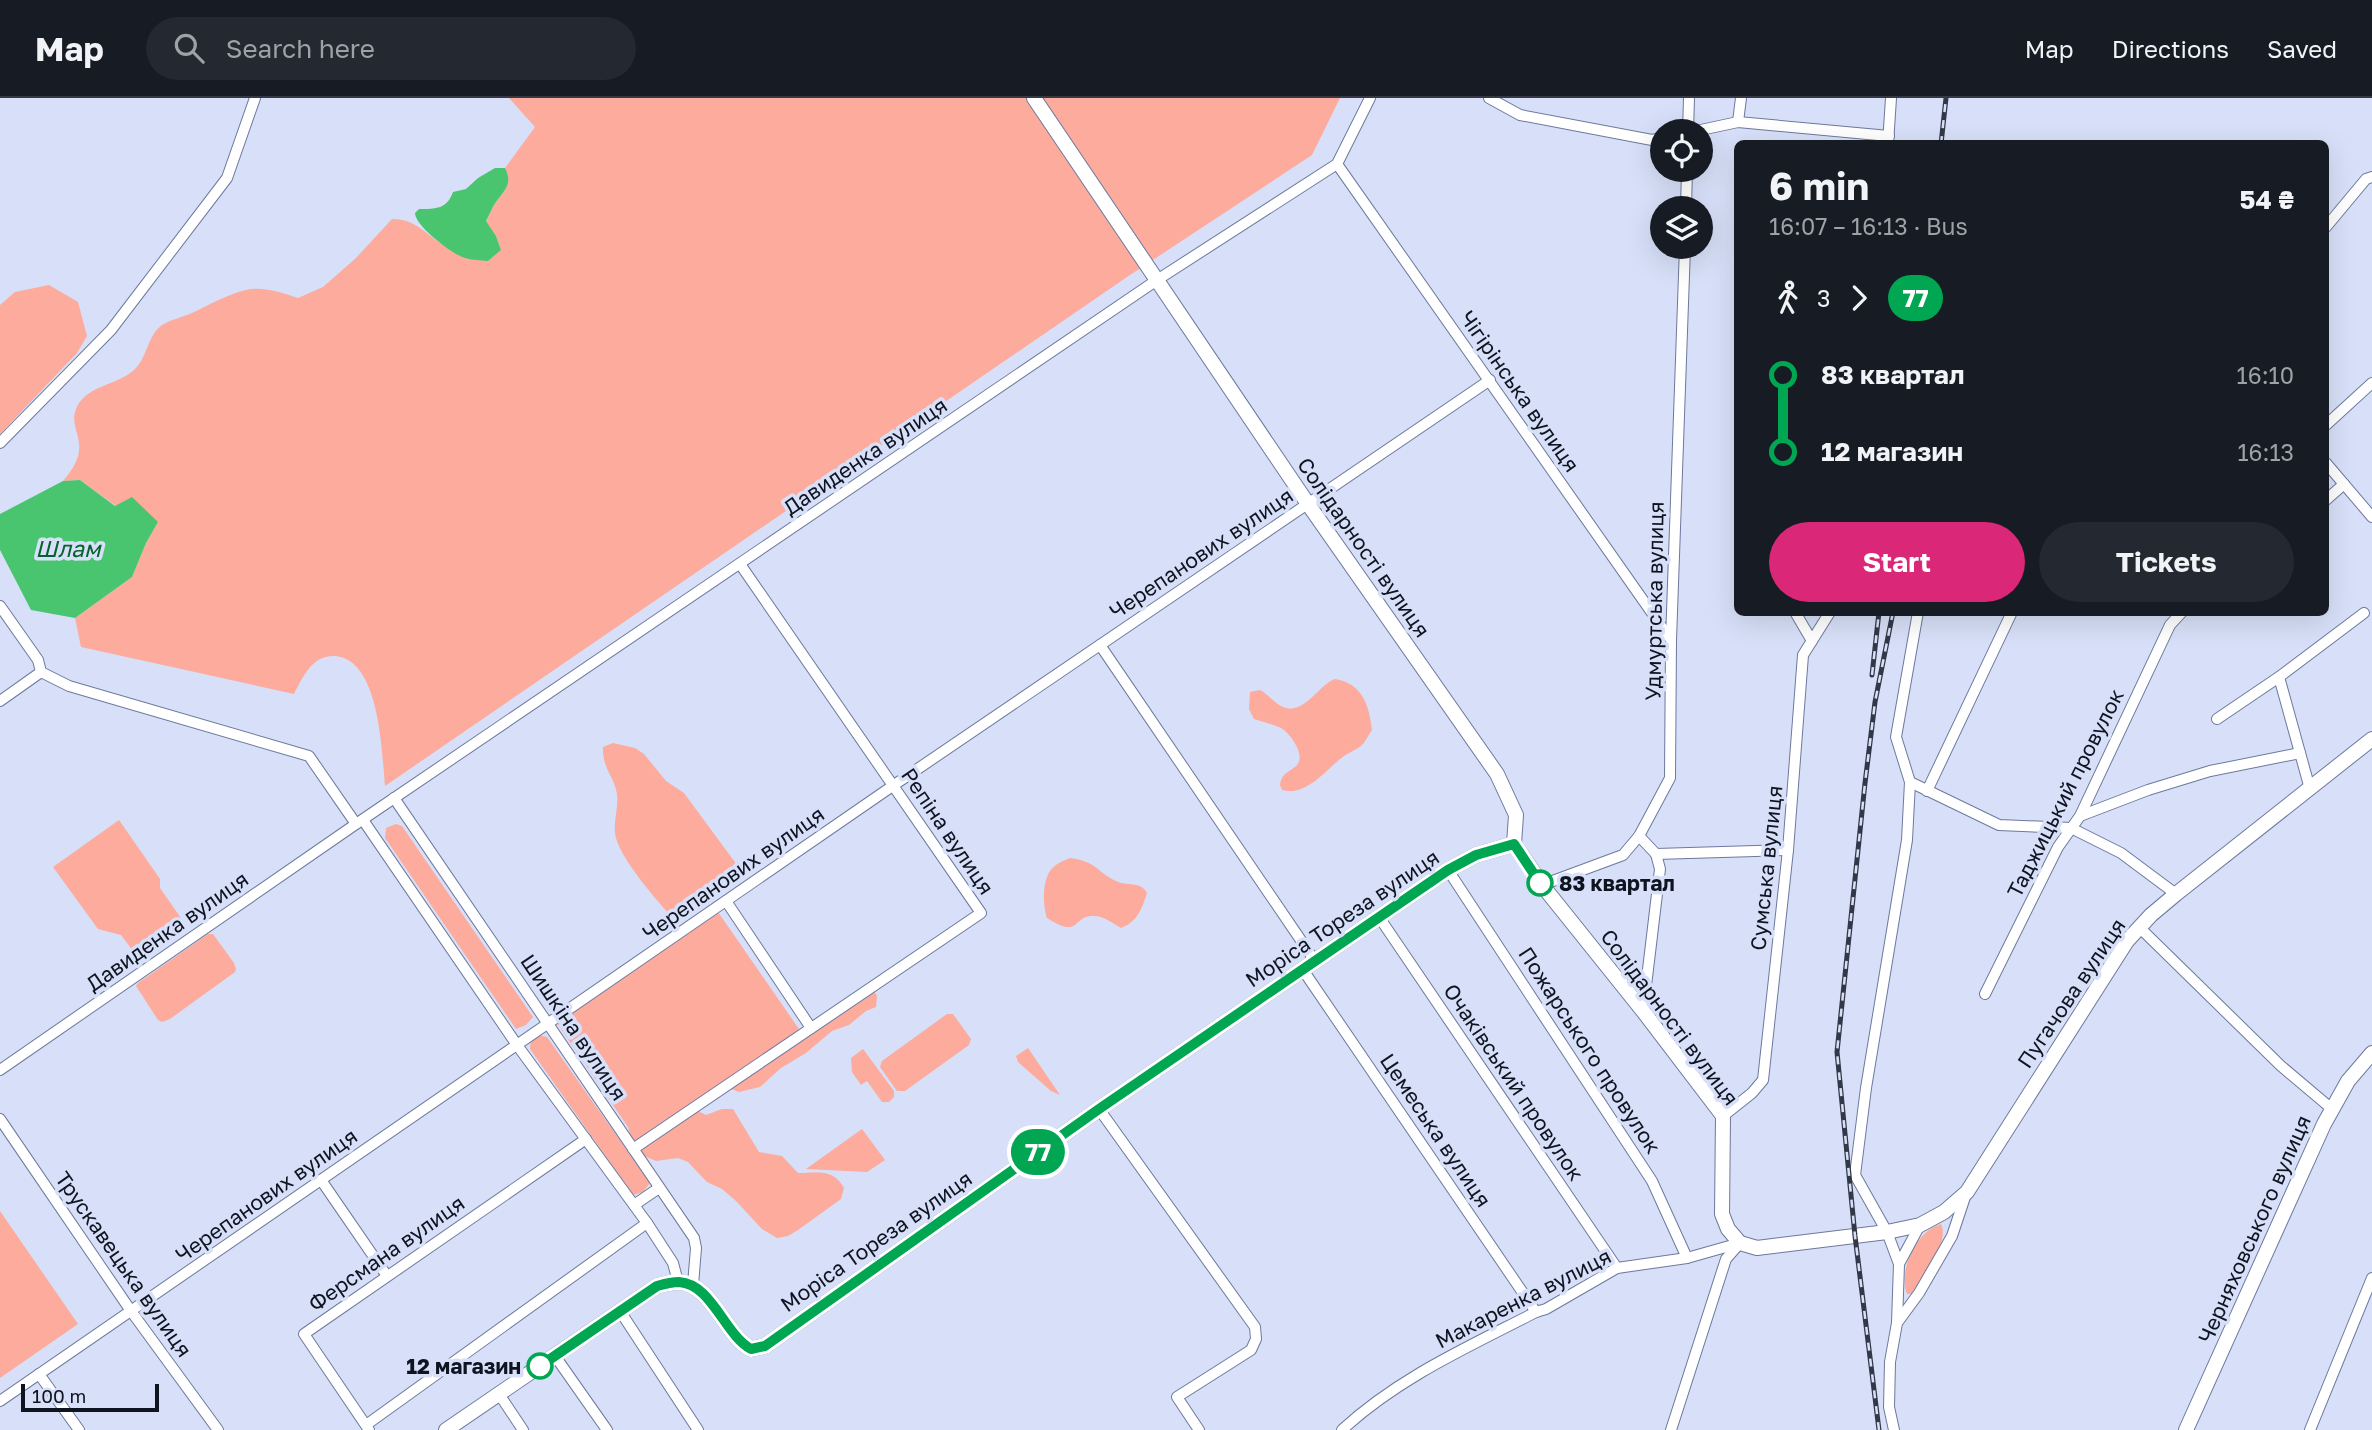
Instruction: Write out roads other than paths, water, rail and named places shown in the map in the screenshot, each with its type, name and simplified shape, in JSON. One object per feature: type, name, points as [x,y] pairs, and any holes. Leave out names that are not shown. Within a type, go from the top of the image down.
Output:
[{"type":"street","points":[[0,443],[111,330],[227,178],[255,98]]},
{"type":"street","name":"Солідарності вулиця","points":[[1034,98],[1308,504],[1497,774],[1516,815],[1514,844],[1542,885],[1723,1116],[1722,1214],[1728,1229],[1740,1243]]},
{"type":"street","points":[[1337,164],[1370,98]]},
{"type":"street","points":[[1489,98],[1520,115],[1650,140]]},
{"type":"street","points":[[1688,119],[1689,98]]},
{"type":"street","points":[[1738,122],[1741,98]]},
{"type":"street","points":[[1713,127],[1738,122],[1847,138],[1889,140],[1891,98]]},
{"type":"street","name":"Давиденка вулиця","points":[[0,1070],[394,798],[1157,280],[1337,164]]},
{"type":"street","name":"Чiгiрiнська вулиця","points":[[1337,164],[1671,640]]},
{"type":"street","points":[[2329,223],[2366,180],[2372,177]]},
{"type":"street","name":"Удмуртська вулиця","points":[[1542,885],[1623,855],[1639,836],[1670,778],[1671,640],[1685,259]]},
{"type":"street","name":"Черепанових вулиця","points":[[0,1401],[894,785],[1490,380]]},
{"type":"street","points":[[2329,422],[2371,385]]},
{"type":"street","points":[[2329,466],[2372,517]]},
{"type":"street","points":[[2329,497],[2344,484]]},
{"type":"street","name":"Репiна вулиця","points":[[633,1149],[981,913],[740,564]]},
{"type":"street","points":[[0,606],[38,660],[41,672],[69,686],[309,756],[647,1223],[673,1263],[678,1282]]},
{"type":"street","points":[[2217,719],[2279,677],[2364,612]]},
{"type":"street","points":[[1798,616],[1812,641]]},
{"type":"street","name":"Сумська вулиця","points":[[1723,1116],[1752,1093],[1763,1080],[1788,850],[1803,655],[1828,616]]},
{"type":"street","points":[[1894,1430],[1889,1407],[1890,1362],[1897,1323],[1899,1264],[1887,1232],[1855,1175],[1866,1088],[1907,840],[1910,782],[1896,737],[1917,616]]},
{"type":"street","points":[[1927,791],[2010,616]]},
{"type":"street","name":"Таджицький провулок","points":[[1985,994],[2058,847],[2080,816],[2170,625],[2178,616]]},
{"type":"street","name":"Цемеська вулиця","points":[[1100,645],[1536,1312]]},
{"type":"street","points":[[0,701],[41,672]]},
{"type":"street","points":[[2279,677],[2310,789]]},
{"type":"street","name":"Пугачова вулиця","points":[[1897,1323],[1919,1293],[1952,1236],[1967,1192],[2127,941],[2176,894],[2372,739]]},
{"type":"street","points":[[2080,816],[2148,790],[2210,771],[2300,753]]},
{"type":"street","points":[[1910,782],[1999,825],[2071,828],[2121,853],[2176,894]]},
{"type":"street","name":"Шишкiна вулиця","points":[[394,798],[694,1238],[696,1248],[693,1285]]},
{"type":"street","points":[[1639,836],[1656,854],[1660,869],[1643,1011]]},
{"type":"street","name":"Моріса Тореза вулиця","points":[[693,1285],[702,1292],[740,1343],[751,1349],[765,1346],[1099,1109],[1448,870],[1476,855],[1514,844]]},
{"type":"street","points":[[1656,854],[1788,850]]},
{"type":"street","name":"Пожарського провулок","points":[[1448,870],[1652,1181],[1687,1258]]},
{"type":"street","points":[[726,901],[811,1028]]},
{"type":"street","name":"Очакiвський провулок","points":[[1379,918],[1617,1268]]},
{"type":"street","points":[[2139,927],[2281,1066],[2332,1109]]},
{"type":"street","name":"Черняховського вулиця","points":[[2186,1430],[2332,1109],[2348,1081],[2372,1052]]},
{"type":"street","points":[[1099,1109],[1255,1327],[1256,1339],[1251,1350],[1177,1397],[1199,1430]]},
{"type":"street","name":"Трускавецька вулиця","points":[[0,1119],[131,1311],[218,1430]]},
{"type":"street","name":"Ферсмана вулиця","points":[[367,1428],[304,1334],[586,1139]]},
{"type":"street","points":[[321,1180],[387,1276]]},
{"type":"street","points":[[634,1205],[659,1188]]},
{"type":"street","name":"Пугачова вулиця","points":[[1740,1243],[1757,1248],[1887,1232],[1920,1225],[1944,1212],[1967,1192]]},
{"type":"street","points":[[367,1428],[647,1223]]},
{"type":"street","points":[[1899,1264],[1920,1225]]},
{"type":"street","points":[[1671,1430],[1726,1259],[1740,1243]]},
{"type":"street","name":"Макаренка вулиця","points":[[1342,1430],[1403,1381],[1536,1312],[1546,1310],[1617,1268],[1687,1258],[1740,1243]]},
{"type":"street","points":[[2310,1430],[2372,1278]]},
{"type":"street","points":[[446,1430],[657,1286],[678,1282],[693,1285]]},
{"type":"street","points":[[620,1311],[698,1430]]},
{"type":"street","points":[[555,1356],[607,1430]]},
{"type":"street","points":[[39,1374],[79,1430]]},
{"type":"street","points":[[499,1394],[523,1430]]},
{"type":"water","points":[[495,168],[505,168],[508,183],[486,221],[501,250],[488,261],[465,258],[435,239],[421,225],[415,213],[419,209],[444,205],[453,192],[466,189]]},
{"type":"water","name":"Шлам","points":[[80,480],[115,506],[132,497],[158,522],[132,577],[75,618],[31,610],[0,550],[0,514],[63,481]]},
{"type":"railway","points":[[1941,140],[1946,98]]},
{"type":"railway","points":[[1872,675],[1879,616]]},
{"type":"railway","points":[[1879,1430],[1855,1236],[1837,1052],[1875,702],[1892,616]]},
{"type":"place","name":"83 квартал","points":[[1540,883]]},
{"type":"place","name":"12 магазин","points":[[540,1366]]}]
